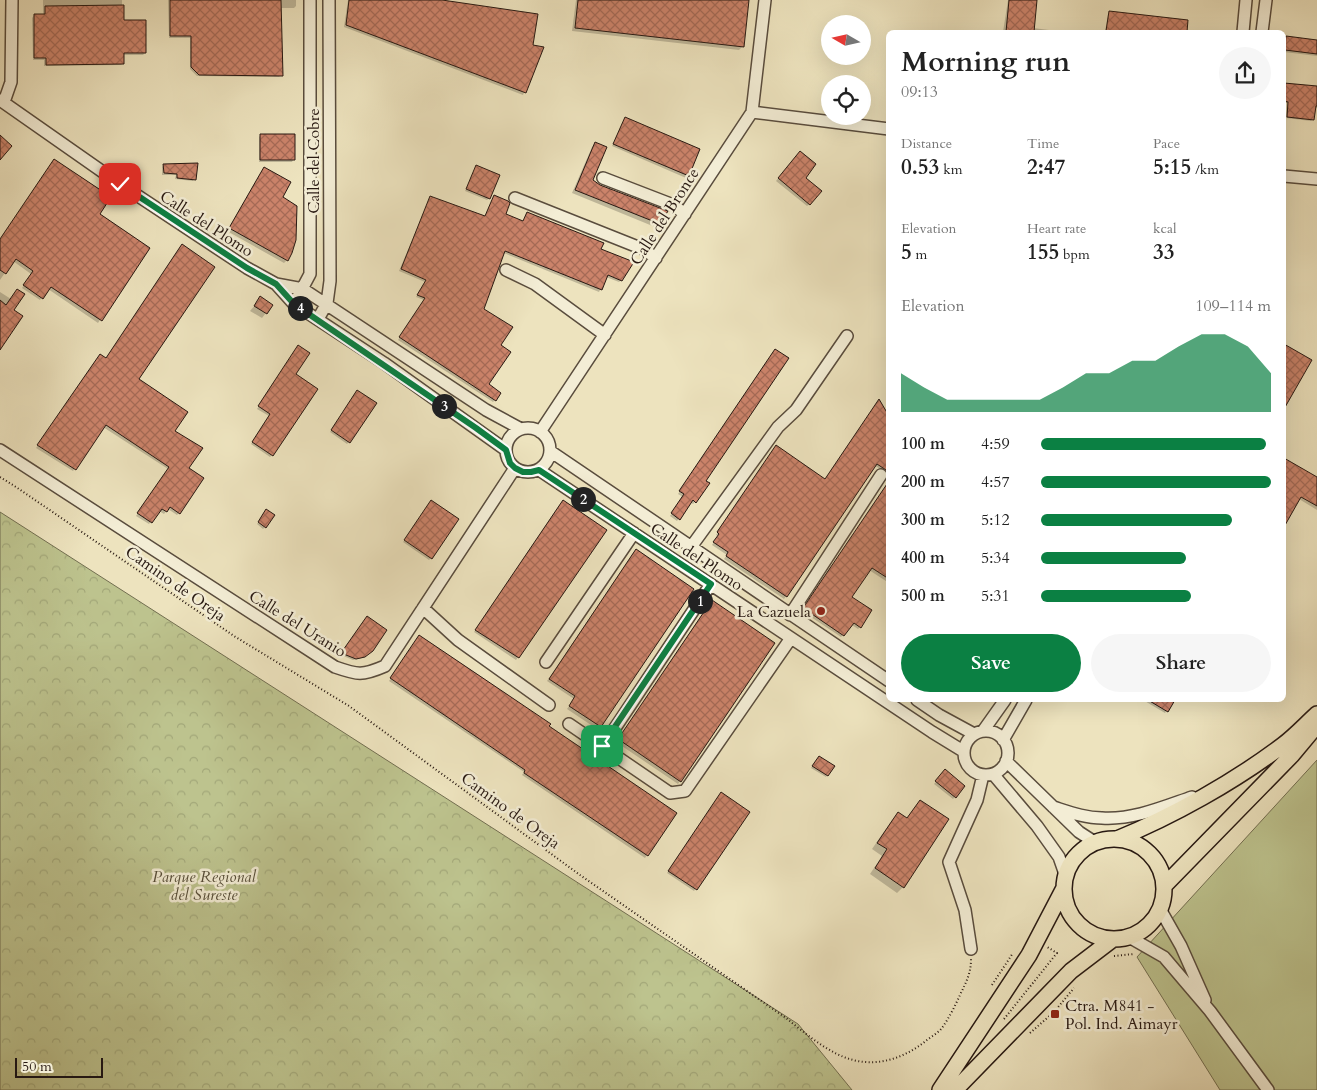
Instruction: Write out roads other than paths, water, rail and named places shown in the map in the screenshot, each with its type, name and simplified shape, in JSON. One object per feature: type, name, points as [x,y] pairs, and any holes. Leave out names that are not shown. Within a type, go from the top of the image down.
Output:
[{"type":"main road","points":[[940,1090],[1038,941],[1072,862],[1083,851],[1096,843],[1117,839],[1143,828],[1213,791],[1283,745],[1317,714]]},
{"type":"main road","points":[[1164,886],[1292,755],[1317,725]]},
{"type":"main road","points":[[1065,882],[1066,901],[1070,913],[1078,924],[1088,932],[1100,937],[1113,939],[1130,937],[1142,931],[1153,921],[1160,909],[1164,886],[1161,872],[1154,859],[1144,849],[1131,842],[1117,839]]},
{"type":"main road","points":[[955,1090],[1072,971],[1113,939]]},
{"type":"street","points":[[2,101],[11,82],[12,0]]},
{"type":"street","name":"Calle del Cobre","points":[[294,304],[310,274],[310,0]]},
{"type":"street","name":"Calle del Cobre","points":[[318,319],[327,303],[330,280],[329,0]]},
{"type":"street","name":"Calle del Bronce","points":[[540,432],[752,112],[765,0]]},
{"type":"street","points":[[1243,30],[1246,0]]},
{"type":"street","points":[[1262,30],[1266,0]]},
{"type":"street","name":"Calle del Plomo","points":[[2,101],[120,184],[247,268],[276,284],[294,304],[407,379],[506,450]]},
{"type":"street","points":[[752,112],[886,129]]},
{"type":"street","points":[[1286,176],[1317,180]]},
{"type":"street","points":[[603,178],[673,205],[685,214]]},
{"type":"street","points":[[515,198],[643,249],[656,258]]},
{"type":"street","points":[[506,270],[535,284],[605,335]]},
{"type":"street","name":"Calle del Plomo","points":[[276,284],[303,288],[486,410],[521,429]]},
{"type":"street","points":[[691,547],[778,427],[796,410],[847,336]]},
{"type":"street","points":[[521,429],[534,429],[540,432],[549,444],[550,451],[544,465],[539,470],[531,472],[523,472],[515,468],[510,463],[506,450],[508,441],[513,434],[521,429]]},
{"type":"street","name":"Calle del Uranio","points":[[0,450],[335,667],[357,675],[371,672],[384,666],[515,468]]},
{"type":"street","name":"Calle del Plomo","points":[[550,451],[886,679]]},
{"type":"street","name":"Calle del Plomo","points":[[539,470],[886,701]]},
{"type":"street","points":[[790,615],[881,475]]},
{"type":"street","points":[[546,662],[634,533]]},
{"type":"street","points":[[602,746],[711,584]]},
{"type":"street","points":[[423,608],[458,640],[549,705]]},
{"type":"street","points":[[569,724],[670,792],[686,791],[791,638]]},
{"type":"street","name":"Calle del Plomo","points":[[887,702],[963,751]]},
{"type":"street","points":[[920,702],[939,715],[979,733],[991,732],[1003,740],[1008,750],[1006,762],[1001,769],[988,775],[949,862],[965,910],[971,949]]},
{"type":"street","points":[[1003,702],[979,733],[965,744],[963,751],[965,762],[972,771],[988,775],[1037,826],[1059,857],[1065,882]]},
{"type":"street","points":[[1003,740],[1025,702]]},
{"type":"street","points":[[1006,762],[1079,832],[1096,843]]},
{"type":"street","points":[[1053,807],[1081,816],[1102,818],[1127,817],[1213,791]]},
{"type":"street","points":[[1160,909],[1181,946],[1210,1011]]},
{"type":"street","points":[[1130,937],[1164,957],[1210,1011],[1268,1090]]},
{"type":"place","name":"La Cazuela","points":[[821,611]]},
{"type":"place","name":"Ctra. M841 - Pol. Ind. Aimayr","points":[[1055,1014]]},
{"type":"park label","name":"Parque Regional del Sureste","points":[[204,885]]}]
